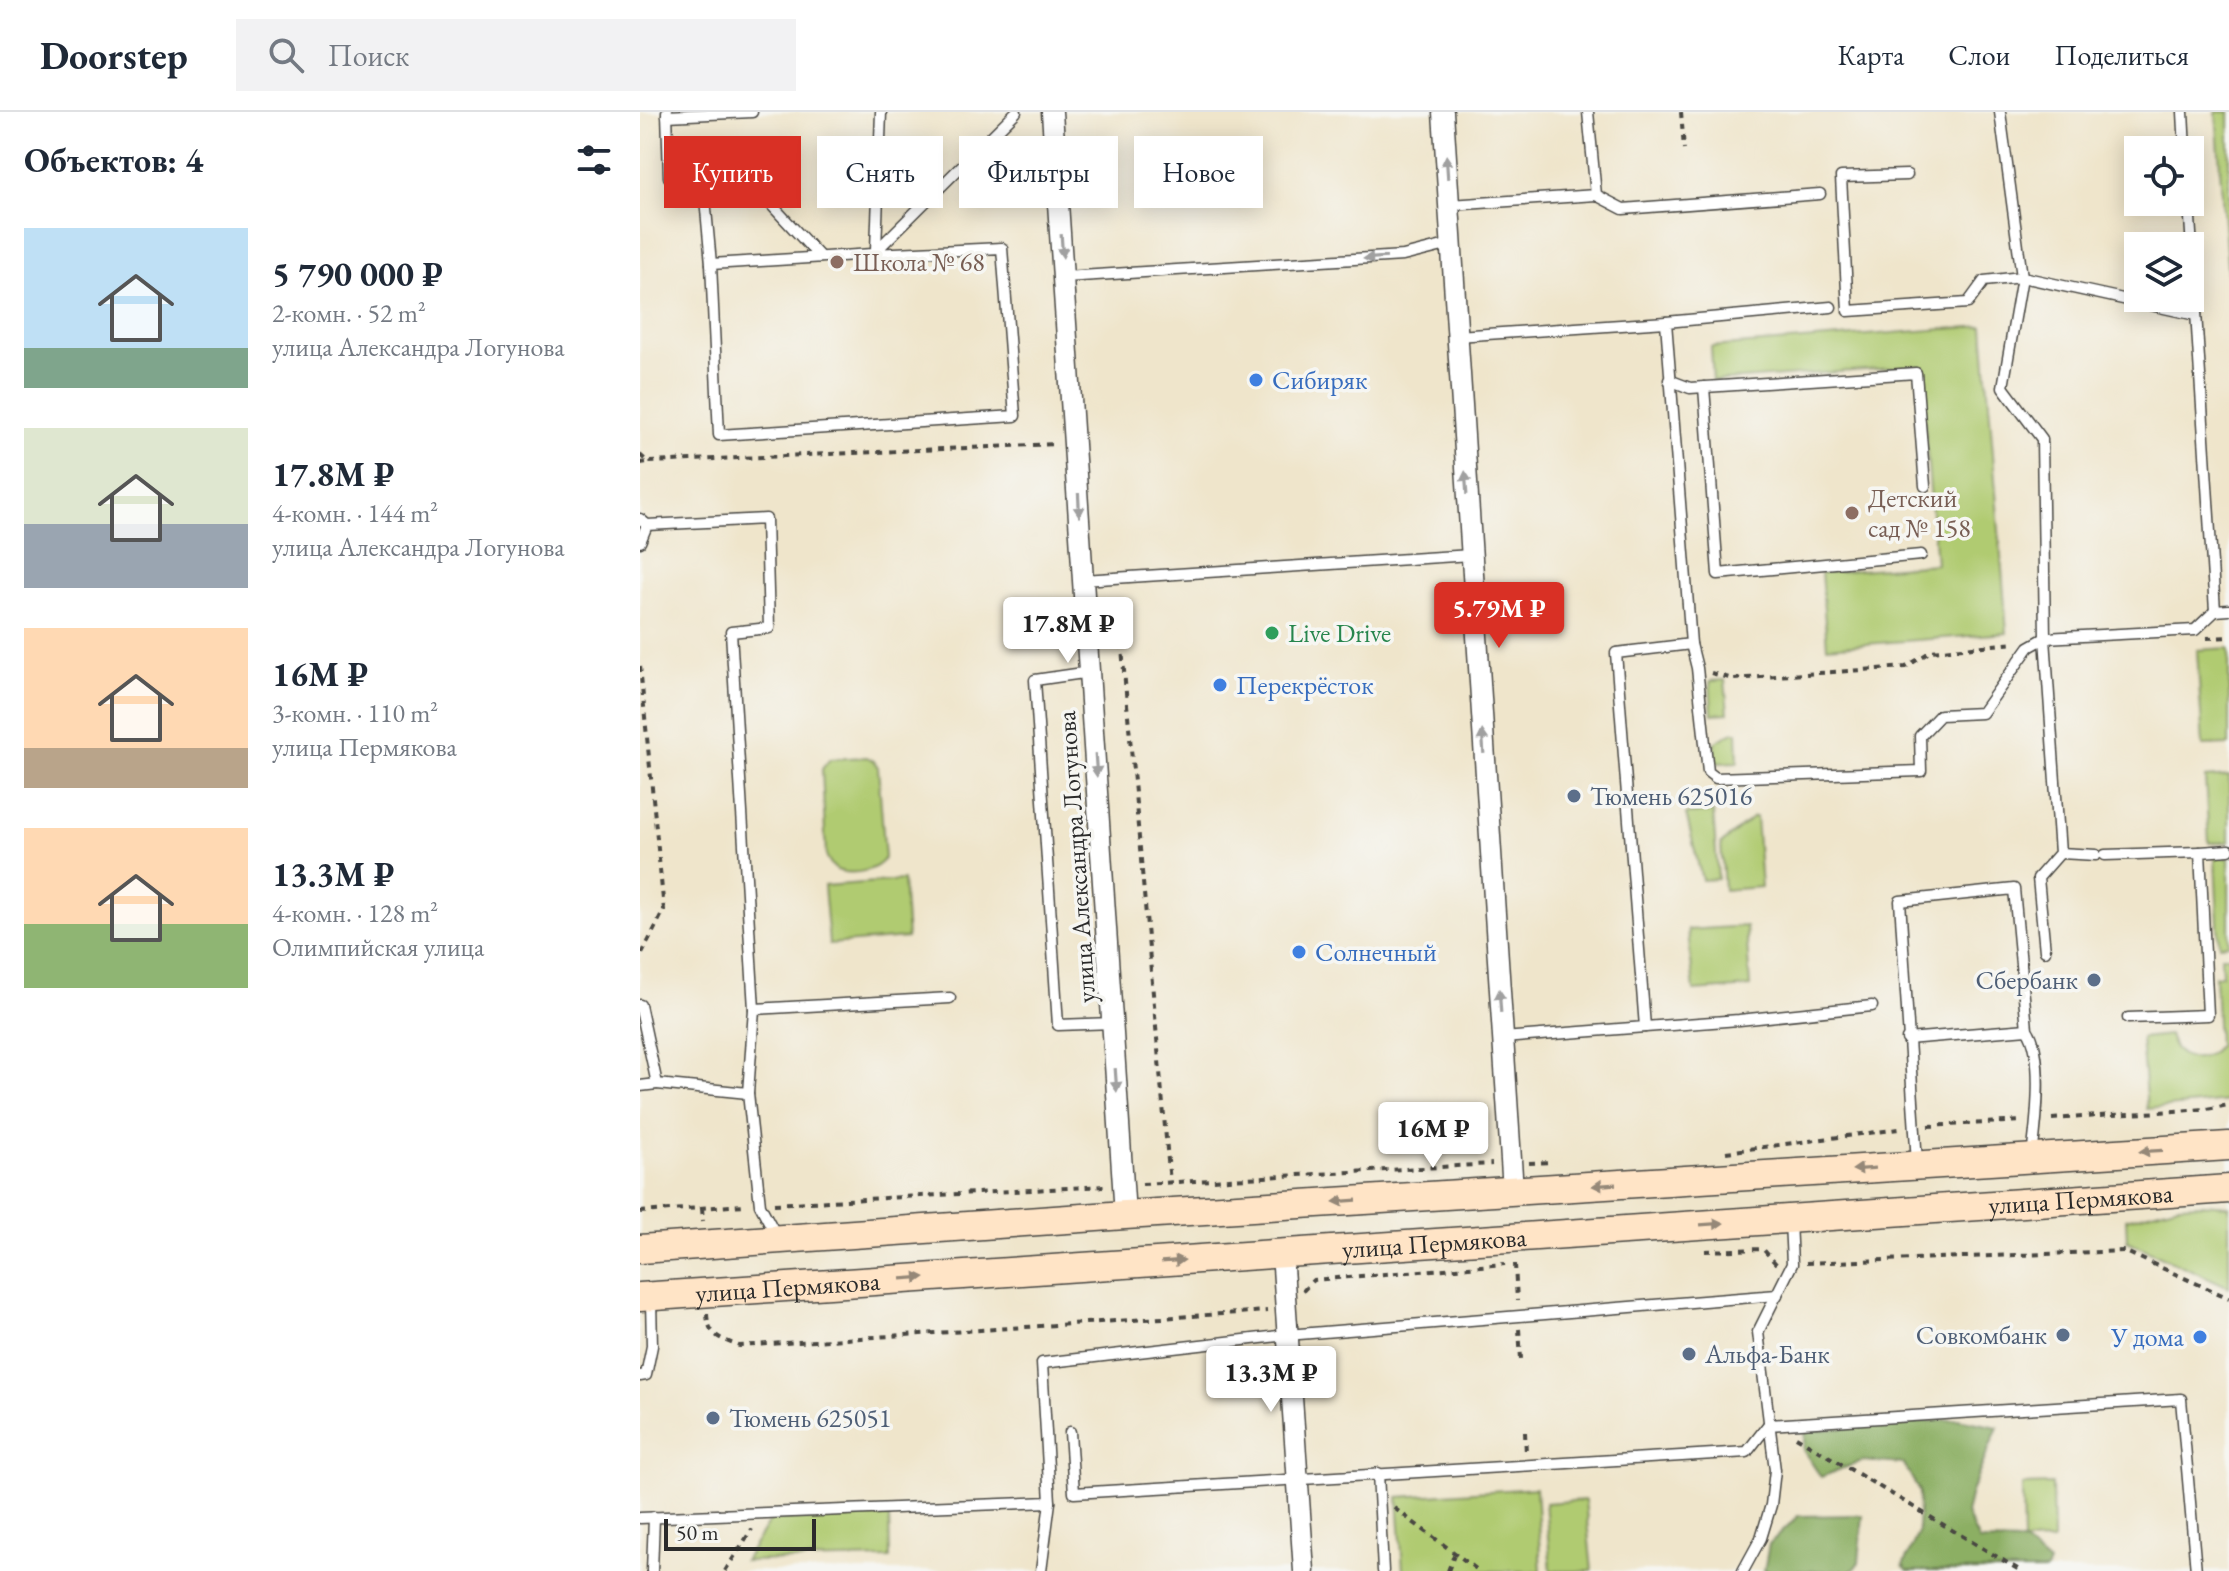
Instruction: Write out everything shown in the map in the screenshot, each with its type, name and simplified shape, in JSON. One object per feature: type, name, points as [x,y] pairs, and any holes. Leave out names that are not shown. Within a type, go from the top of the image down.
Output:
[{"type":"main road","name":"улица Пермякова","points":[[640,1249],[1125,1215],[2229,1146]]},
{"type":"main road","name":"улица Пермякова","points":[[646,1296],[2229,1189]]},
{"type":"street","name":"улица Александра Логунова","points":[[1052,112],[1125,1215]]},
{"type":"street","points":[[1443,112],[1513,1191]]},
{"type":"street","points":[[1282,1253],[1304,1571]]},
{"type":"lane","points":[[668,136],[667,114],[752,112]]},
{"type":"lane","points":[[874,252],[881,112]]},
{"type":"lane","points":[[874,252],[1016,112]]},
{"type":"lane","points":[[1588,112],[1596,195]]},
{"type":"lane","points":[[2000,112],[2022,277],[2003,387],[2042,439],[2045,638],[2060,853],[2038,878],[2045,951]]},
{"type":"lane","points":[[2183,112],[2184,136]]},
{"type":"lane","points":[[1907,175],[1841,177],[1848,311],[1968,303],[1984,281],[2022,277],[2196,315]]},
{"type":"lane","points":[[1450,205],[1596,195],[1623,209],[1820,194]]},
{"type":"lane","points":[[706,208],[719,435],[1015,416],[1002,248],[874,252],[711,264]]},
{"type":"lane","points":[[774,208],[820,257]]},
{"type":"lane","points":[[2190,216],[2215,611]]},
{"type":"lane","points":[[1064,277],[1403,256],[1451,244]]},
{"type":"lane","points":[[1457,336],[1831,307]]},
{"type":"lane","points":[[1666,322],[1691,644],[1697,668],[1708,772],[1716,778],[1921,771],[1920,736],[1940,715],[1982,713],[2029,647],[2045,638],[2195,630],[2215,611],[2229,610]]},
{"type":"lane","points":[[1669,380],[1690,388],[1916,373],[1925,486]]},
{"type":"lane","points":[[1704,387],[1718,574],[1921,555]]},
{"type":"lane","points":[[640,542],[643,522],[766,519],[769,628],[731,632],[754,1009],[748,1093],[760,1205],[779,1240]]},
{"type":"lane","points":[[1083,580],[1471,555]]},
{"type":"lane","points":[[1645,1027],[1616,653],[1691,644]]},
{"type":"lane","points":[[1090,672],[1035,680],[1058,1025],[1113,1023]]},
{"type":"lane","points":[[2060,853],[2101,855],[2229,850]]},
{"type":"lane","points":[[2128,1018],[2208,1015],[2200,852]]},
{"type":"lane","points":[[1917,1165],[1900,901],[2014,889],[2027,1029],[2034,1039],[2037,1120],[2031,1158]]},
{"type":"lane","points":[[754,1009],[950,998]]},
{"type":"lane","points":[[640,1005],[657,1084]]},
{"type":"lane","points":[[1503,1038],[1872,1006]]},
{"type":"lane","points":[[1907,1039],[2027,1029]]},
{"type":"lane","points":[[640,1086],[657,1084],[748,1093]]},
{"type":"lane","points":[[1743,1571],[1761,1538],[1771,1505],[1775,1470],[1758,1332],[1792,1264],[1790,1219]]},
{"type":"lane","points":[[1041,1571],[1050,1502],[1042,1363],[1287,1335],[1777,1295]]},
{"type":"lane","points":[[640,1376],[646,1375],[652,1346],[646,1296]]},
{"type":"lane","points":[[1070,1432],[1074,1493],[1747,1452],[1768,1425],[2181,1399],[2196,1571]]},
{"type":"lane","points":[[1378,1473],[1383,1571]]},
{"type":"lane","points":[[640,1518],[1050,1502]]},
{"type":"lane","points":[[652,1571],[654,1517]]},
{"type":"path","points":[[1681,112],[1684,149]]},
{"type":"path","points":[[640,463],[648,462]]},
{"type":"path","points":[[2198,639],[2229,637]]},
{"type":"path","points":[[1697,668],[1733,679],[1906,667],[1931,651],[2023,642],[2034,644]]},
{"type":"path","points":[[640,666],[664,910],[640,958]]},
{"type":"path","points":[[1720,1152],[1915,1127],[2229,1105]]},
{"type":"path","points":[[702,1208],[704,1245]]},
{"type":"path","points":[[1714,1250],[1763,1249],[1776,1265],[2124,1251],[2229,1298]]},
{"type":"path","points":[[706,1291],[708,1325],[715,1336],[739,1346],[1286,1309],[1313,1280],[1528,1263]]},
{"type":"path","points":[[1768,1425],[1796,1437],[2021,1571]]},
{"type":"path","points":[[1379,1497],[1479,1571]]},
{"type":"path","points":[[725,1571],[762,1514]]},
{"type":"path","points":[[1448,1571],[1454,1555]]},
{"type":"green space","points":[[2216,112],[2229,112],[2229,294]]},
{"type":"green space","points":[[1983,326],[2007,633],[1827,647],[1821,573],[1936,564],[1920,366],[1713,381],[1711,347]]},
{"type":"green space","points":[[2229,648],[2229,745],[2203,746],[2197,650]]},
{"type":"green space","points":[[1725,680],[1728,713],[1712,714],[1710,681]]},
{"type":"green space","points":[[1737,732],[1738,762],[1717,763],[1714,743]]},
{"type":"green space","points":[[867,757],[878,767],[885,858],[865,871],[840,871],[826,856],[822,769],[830,759]]},
{"type":"green space","points":[[2229,776],[2229,842],[2209,843],[2205,778]]},
{"type":"green space","points":[[1713,812],[1718,879],[1702,880],[1686,814]]},
{"type":"green space","points":[[1756,817],[1761,887],[1724,890],[1721,844]]},
{"type":"green space","points":[[2215,858],[2229,858],[2229,944],[2219,945]]},
{"type":"green space","points":[[903,880],[907,938],[829,944],[824,886]]},
{"type":"green space","points":[[1746,926],[1750,987],[1694,991],[1688,930]]},
{"type":"green space","points":[[2221,956],[2229,956],[2229,1101],[2147,1109],[2141,1038],[2169,1035],[2177,1050],[2190,1058],[2204,1056],[2218,1046],[2215,976],[2222,975]]},
{"type":"green space","points":[[2178,1205],[2229,1206],[2229,1287],[2127,1241],[2126,1219]]},
{"type":"green space","points":[[1958,1419],[1998,1427],[1971,1492],[1966,1514],[1979,1541],[2023,1542],[2049,1564],[2046,1571],[1908,1571],[1903,1566],[1918,1533],[1919,1491],[1904,1464],[1862,1461],[1821,1477],[1803,1450],[1805,1431]]},
{"type":"green space","points":[[2052,1484],[2053,1541],[2023,1542],[2022,1485]]},
{"type":"green space","points":[[1536,1488],[1541,1571],[1403,1571],[1398,1497]]},
{"type":"green space","points":[[1585,1500],[1592,1571],[1551,1571],[1545,1503]]},
{"type":"green space","points":[[1863,1515],[1859,1562],[1852,1571],[1764,1571],[1769,1544],[1798,1516]]},
{"type":"green space","points":[[889,1516],[890,1558],[744,1561],[770,1520]]},
{"type":"place","name":"Школа № 68","points":[[837,262]]},
{"type":"place","name":"Сибиряк","points":[[1256,380]]},
{"type":"place","name":"Детский сад № 158","points":[[1852,513]]},
{"type":"place","name":"Live Drive","points":[[1272,633]]},
{"type":"place","name":"Перекрёсток","points":[[1220,685]]},
{"type":"place","name":"Тюмень 625016","points":[[1574,796]]},
{"type":"place","name":"Солнечный","points":[[1299,952]]},
{"type":"place","name":"Сбербанк","points":[[2094,980]]},
{"type":"place","name":"Совкомбанк","points":[[2063,1335]]},
{"type":"place","name":"У дома","points":[[2200,1337]]},
{"type":"place","name":"Альфа-Банк","points":[[1689,1354]]},
{"type":"place","name":"Тюмень 625051","points":[[713,1418]]}]
